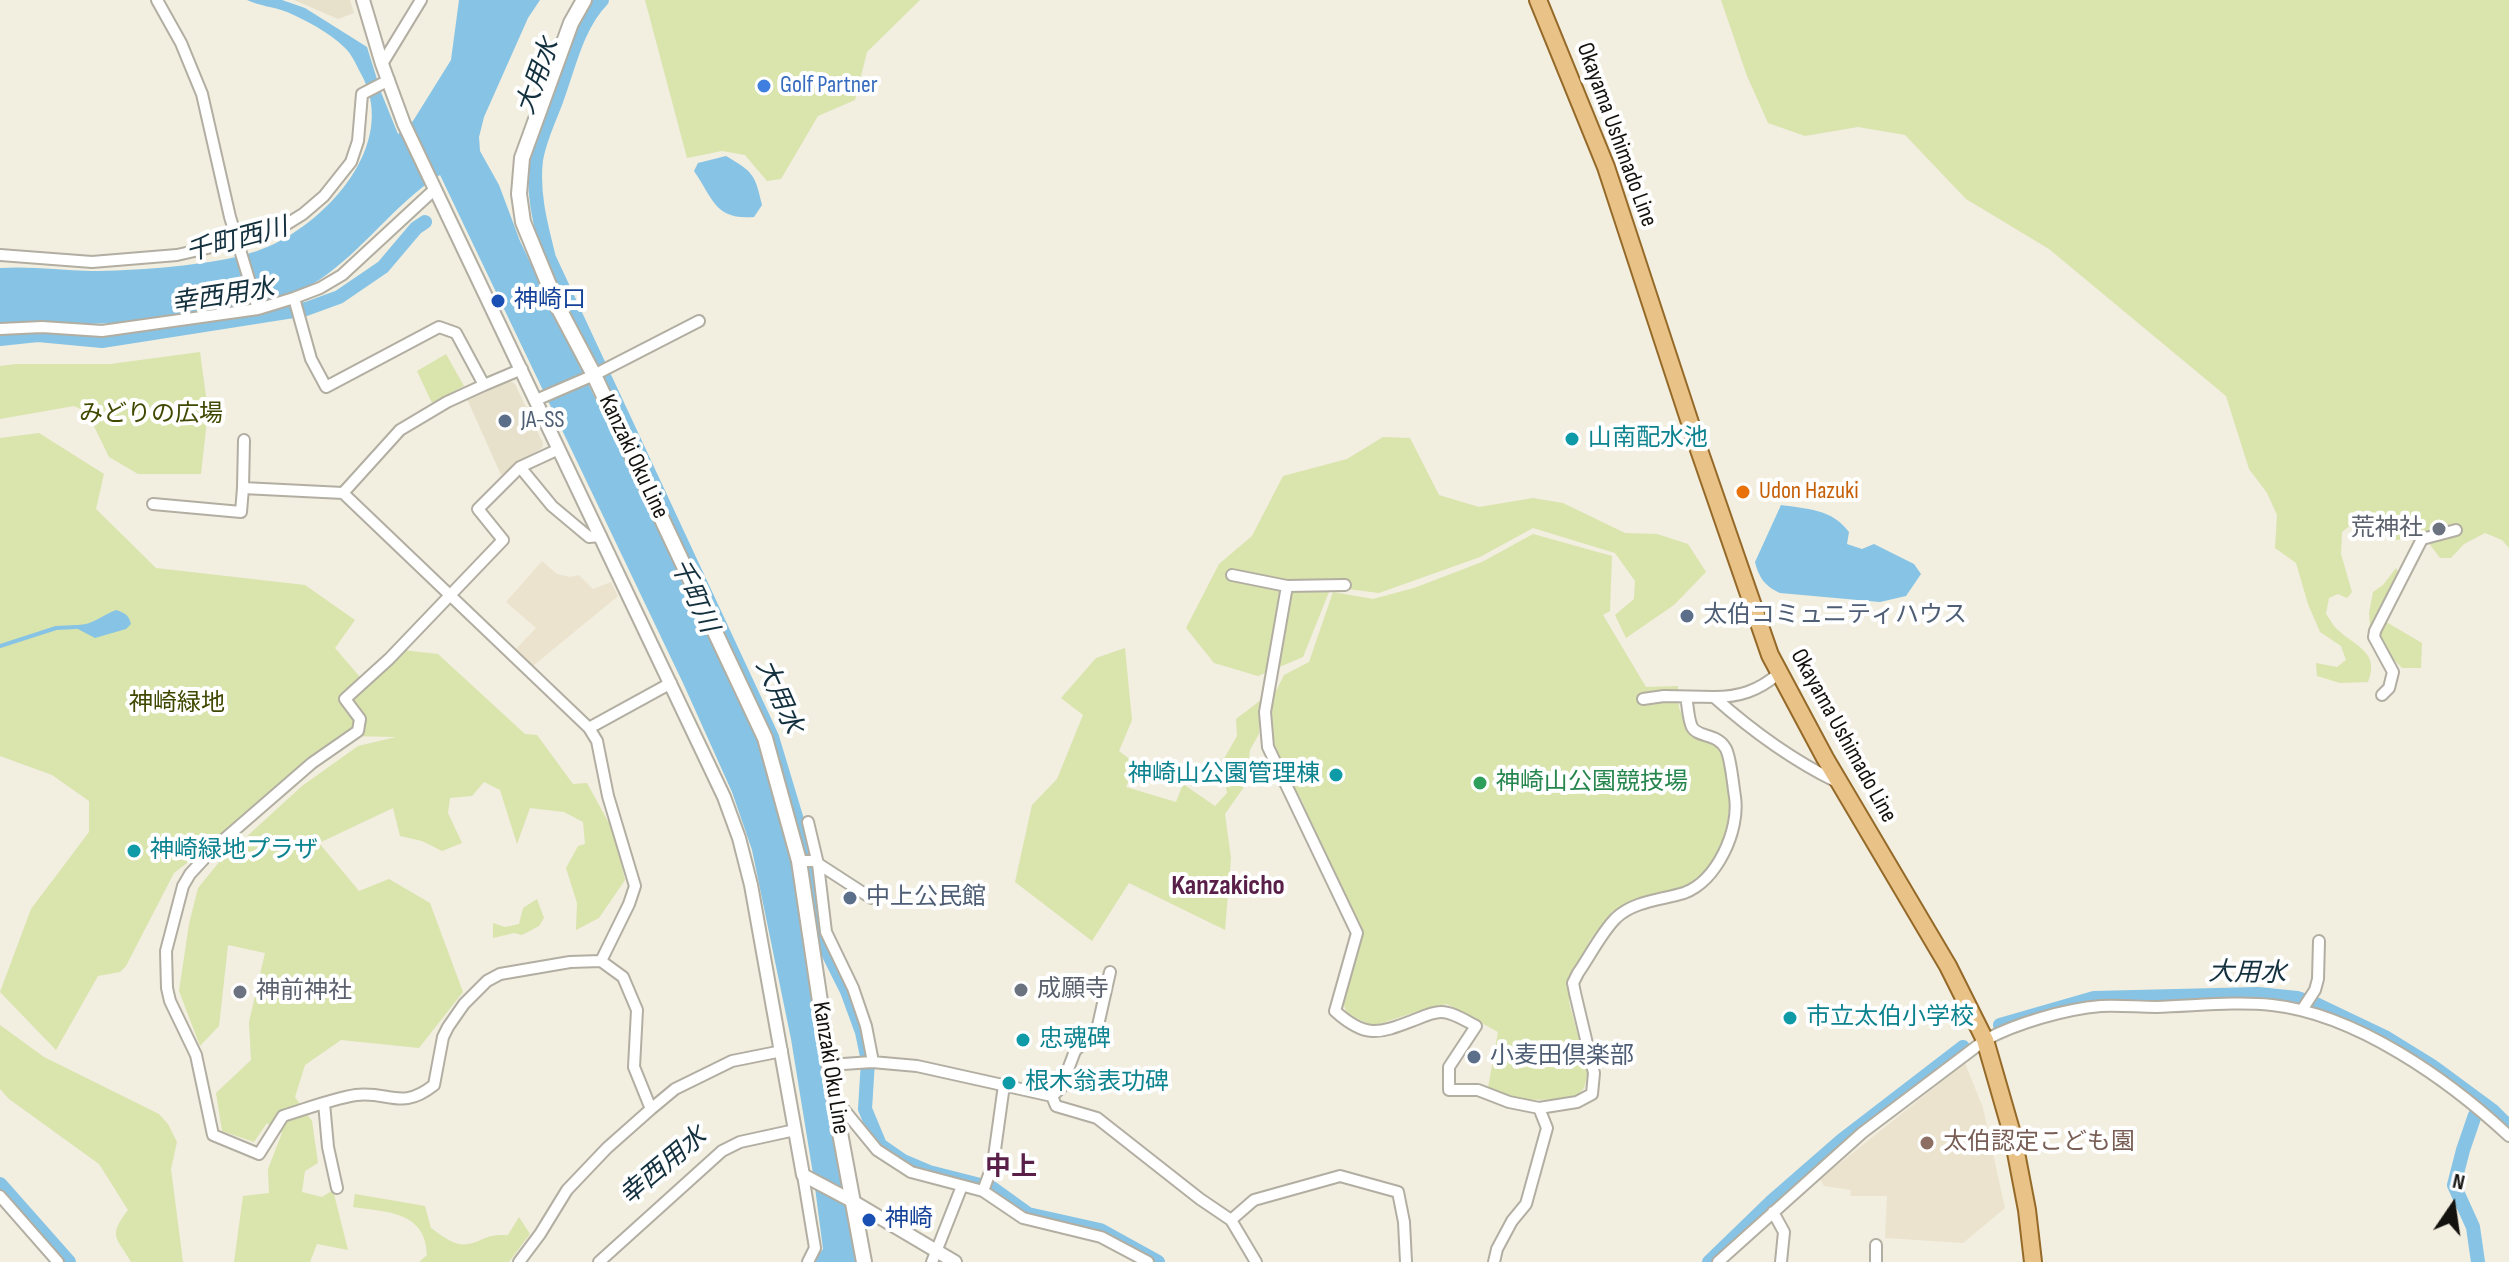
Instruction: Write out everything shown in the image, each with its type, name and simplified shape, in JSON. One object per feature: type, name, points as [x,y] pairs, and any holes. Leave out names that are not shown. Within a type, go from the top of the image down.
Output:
[{"type":"main road","name":"Kanzaki Oku Line","points":[[584,0],[571,23],[522,158],[519,194],[523,222],[558,307],[596,373],[765,738],[809,862],[829,1065],[849,1199],[864,1262]]},
{"type":"main road","name":"Okayama Ushimado Line","points":[[1538,0],[1606,167],[1698,447],[1778,674],[1948,966],[1985,1040],[2013,1137],[2033,1262]]},
{"type":"street","points":[[157,0],[181,43],[202,94],[238,244],[258,307]]},
{"type":"street","points":[[363,0],[385,81],[404,124],[539,399],[559,449],[724,797],[739,838],[751,885],[795,1130],[809,1178],[815,1248],[808,1262]]},
{"type":"street","points":[[382,64],[421,0]]},
{"type":"street","points":[[0,255],[92,262],[177,255],[238,244],[282,227],[303,214],[337,182],[351,162],[358,141],[362,94],[385,81]]},
{"type":"street","points":[[0,329],[42,327],[102,331],[258,307],[297,306],[342,275],[433,186]]},
{"type":"street","points":[[297,306],[311,359],[326,387],[439,327],[456,333],[484,385]]},
{"type":"street","points":[[539,399],[699,321]]},
{"type":"street","points":[[343,493],[400,430],[447,402],[522,369]]},
{"type":"street","points":[[153,504],[241,512],[244,440]]},
{"type":"street","points":[[559,449],[520,467],[478,509],[503,540],[452,595],[345,699],[360,719],[358,731],[312,763],[214,848],[190,874],[179,899],[166,951],[167,988],[170,1001],[196,1055],[213,1135],[259,1154],[283,1116],[357,1095],[407,1100],[417,1097],[434,1085],[443,1037],[448,1027],[464,1004],[487,981],[500,974],[570,962],[601,961],[623,977],[637,1010],[634,1067],[651,1109]]},
{"type":"street","points":[[520,467],[552,506],[589,537],[601,536]]},
{"type":"street","points":[[243,488],[343,493],[589,728],[597,741],[608,796],[635,886],[601,961]]},
{"type":"street","points":[[2382,695],[2389,688],[2393,672],[2374,637],[2375,631],[2422,539],[2456,530]]},
{"type":"street","points":[[1232,575],[1287,586],[1345,585]]},
{"type":"street","points":[[1287,586],[1265,712],[1268,747],[1357,933],[1335,1011],[1353,1027],[1383,1032],[1438,1011],[1450,1013],[1476,1026],[1449,1067],[1449,1090],[1478,1090],[1509,1102],[1539,1108],[1577,1102],[1592,1094],[1594,1073],[1573,983],[1616,919],[1634,906],[1687,892],[1706,879],[1726,848],[1735,825],[1736,800],[1726,749],[1716,737],[1698,733],[1692,727],[1686,697]]},
{"type":"street","points":[[1643,699],[1664,696],[1734,697],[1763,687],[1778,674]]},
{"type":"street","points":[[589,728],[671,683]]},
{"type":"street","points":[[1714,697],[1733,715],[1804,766],[1841,784]]},
{"type":"street","points":[[808,822],[809,862],[826,932],[853,988],[866,1026],[873,1062]]},
{"type":"street","points":[[809,862],[871,898]]},
{"type":"street","points":[[2306,1004],[2318,979],[2319,941]]},
{"type":"street","points":[[1052,1096],[1061,1088],[1075,1051],[1097,1030],[1110,972]]},
{"type":"street","points":[[1718,1262],[1862,1133],[1985,1040],[2005,1030],[2079,1009],[2104,1006],[2306,1004],[2403,1056],[2464,1098],[2509,1136]]},
{"type":"street","points":[[519,1262],[573,1183],[675,1089],[732,1061],[782,1051]]},
{"type":"street","points":[[829,1065],[873,1062],[917,1066],[1052,1096]]},
{"type":"street","points":[[985,1187],[993,1164],[1004,1085]]},
{"type":"street","points":[[1052,1096],[1056,1106],[1097,1118],[1231,1220],[1256,1262]]},
{"type":"street","points":[[834,1097],[877,1150],[920,1176],[962,1186],[985,1187],[1023,1218],[1101,1237],[1148,1262]]},
{"type":"street","points":[[324,1103],[328,1147],[337,1188]]},
{"type":"street","points":[[1494,1262],[1507,1230],[1526,1204],[1547,1128],[1539,1108]]},
{"type":"street","points":[[599,1262],[722,1151],[740,1142],[795,1130]]},
{"type":"street","points":[[1231,1220],[1254,1200],[1340,1176],[1398,1192],[1404,1222],[1406,1262]]},
{"type":"street","points":[[809,1178],[849,1199],[934,1257],[955,1262]]},
{"type":"street","points":[[934,1257],[962,1186]]},
{"type":"street","points":[[0,1196],[58,1262]]},
{"type":"street","points":[[1773,1212],[1784,1232],[1781,1262]]},
{"type":"street","points":[[1876,1245],[1876,1262]]},
{"type":"shaded area","points":[[294,0],[350,0],[354,13],[338,19]]},
{"type":"shaded area","name":"JA-SS","points":[[510,381],[515,384],[543,443],[542,448],[501,475],[467,399]]},
{"type":"shaded area","points":[[542,561],[557,574],[570,577],[579,575],[593,589],[611,582],[618,596],[533,666],[514,651],[536,628],[506,602]]},
{"type":"shaded area","name":"太伯認定こども園","points":[[1965,1063],[1983,1108],[2005,1208],[1963,1243],[1885,1238],[1887,1196],[1850,1196],[1851,1190],[1824,1186],[1820,1179]]},
{"type":"green space","points":[[645,0],[920,0],[867,52],[855,100],[818,116],[781,179],[767,181],[745,155],[722,151],[687,158]]},
{"type":"green space","points":[[1721,0],[2509,0],[2509,548],[2502,540],[2485,533],[2464,544],[2451,558],[2440,558],[2428,542],[2416,538],[2396,540],[2371,526],[2353,523],[2342,532],[2341,554],[2352,592],[2347,598],[2338,594],[2329,598],[2326,614],[2336,628],[2369,657],[2371,672],[2368,682],[2340,683],[2317,676],[2316,663],[2337,667],[2346,660],[2341,646],[2320,632],[2296,563],[2275,548],[2277,515],[2267,493],[2249,469],[2226,396],[2049,249],[1966,199],[1905,135],[1858,127],[1805,136],[1768,123],[1747,76]]},
{"type":"green space","name":"みどりの広場","points":[[200,352],[208,411],[201,474],[138,474],[109,457],[87,412],[74,406],[0,419],[0,366],[110,364]]},
{"type":"green space","points":[[446,354],[464,386],[432,403],[417,371]]},
{"type":"green space","name":"神崎緑地","points":[[39,433],[104,474],[96,509],[156,568],[305,585],[355,620],[335,648],[360,677],[403,650],[438,654],[525,734],[537,735],[573,784],[587,783],[615,834],[625,880],[599,918],[576,930],[577,903],[566,868],[578,846],[585,844],[583,822],[564,812],[530,808],[517,844],[500,790],[484,782],[472,796],[450,798],[448,813],[462,843],[442,851],[422,841],[400,836],[393,808],[319,843],[359,891],[389,879],[430,903],[463,992],[419,1048],[341,1040],[305,1065],[295,1097],[312,1121],[318,1163],[305,1171],[302,1192],[322,1197],[333,1190],[348,1250],[317,1244],[310,1262],[234,1262],[243,1196],[269,1193],[268,1169],[282,1133],[267,1123],[254,1142],[222,1131],[216,1093],[251,1060],[249,1022],[265,953],[228,945],[219,1026],[200,1046],[179,991],[198,888],[220,861],[302,786],[358,746],[396,737],[350,736],[174,873],[126,966],[120,972],[98,976],[56,1050],[0,992],[31,909],[89,832],[89,801],[52,775],[0,756],[0,438]]},
{"type":"green space","points":[[1383,437],[1410,438],[1439,495],[1479,507],[1533,498],[1563,503],[1625,533],[1657,534],[1688,544],[1706,572],[1674,605],[1626,638],[1615,615],[1634,599],[1635,581],[1615,553],[1533,528],[1480,557],[1379,593],[1331,587],[1303,657],[1258,676],[1214,663],[1186,628],[1219,564],[1252,536],[1283,476],[1347,459]]},
{"type":"green space","points":[[1533,534],[1612,556],[1610,611],[1603,615],[1646,687],[1678,686],[1679,708],[1692,735],[1715,743],[1723,759],[1730,802],[1725,840],[1713,864],[1683,889],[1637,898],[1612,912],[1590,940],[1570,979],[1569,1002],[1588,1073],[1584,1088],[1574,1099],[1525,1100],[1488,1088],[1498,1032],[1447,1004],[1373,1026],[1347,1014],[1343,1002],[1361,933],[1327,865],[1302,801],[1281,765],[1271,736],[1272,699],[1284,675],[1309,662],[1333,592],[1373,599],[1414,588],[1482,562]]},
{"type":"green space","points":[[2396,568],[2400,575],[2376,619],[2422,643],[2421,668],[2402,668],[2393,659],[2376,652],[2371,641],[2369,613],[2373,592]]},
{"type":"green space","points":[[1125,648],[1132,720],[1119,751],[1136,764],[1126,787],[1176,802],[1183,784],[1215,806],[1227,793],[1222,762],[1237,736],[1236,719],[1261,700],[1259,734],[1250,750],[1246,784],[1225,814],[1231,858],[1225,930],[1129,883],[1092,941],[1015,882],[1032,805],[1057,779],[1083,715],[1061,698],[1096,658]]},
{"type":"green space","points":[[537,899],[544,918],[539,926],[522,935],[514,933],[493,938],[493,923],[505,927],[519,924],[523,908]]},
{"type":"green space","points":[[0,1025],[44,1057],[159,1114],[168,1124],[177,1142],[171,1169],[183,1262],[131,1262],[116,1237],[118,1226],[128,1210],[99,1164],[9,1099],[0,1089]]},
{"type":"green space","points":[[355,1194],[425,1206],[431,1228],[458,1244],[508,1235],[519,1217],[530,1234],[509,1262],[419,1262],[427,1255],[420,1230],[402,1216],[353,1207]]},
{"type":"water","points":[[247,0],[282,0],[305,8],[367,47],[398,134],[413,121],[451,60],[459,0],[540,0],[528,18],[484,117],[479,137],[480,151],[499,185],[520,241],[581,369],[758,733],[791,854],[859,1262],[813,1262],[823,1249],[791,1039],[752,850],[732,792],[440,175],[408,199],[335,268],[291,294],[152,320],[0,324],[0,268],[126,270],[236,257],[271,245],[298,230],[338,194],[366,148],[371,123],[370,97],[360,72],[347,49],[325,32],[287,12]]},
{"type":"water","points":[[726,156],[747,170],[755,180],[762,205],[754,217],[741,217],[723,211],[711,199],[694,171],[698,163]]},
{"type":"water","points":[[1781,505],[1827,514],[1849,532],[1847,544],[1862,549],[1874,544],[1914,564],[1921,574],[1906,596],[1880,602],[1780,593],[1763,581],[1755,562]]},
{"type":"water","points":[[116,610],[129,618],[131,624],[126,629],[95,638],[76,628],[76,625],[92,622]]},
{"type":"waterway","name":"大用水","points":[[602,0],[580,35],[537,153],[535,185],[543,234],[549,258],[772,737],[809,860],[819,935],[847,991],[862,1032],[868,1061],[865,1109],[880,1145],[903,1161],[929,1172],[992,1188],[1028,1214],[1100,1230],[1158,1262]]},
{"type":"waterway","name":"幸西用水","points":[[0,339],[38,335],[102,341],[306,309],[339,297],[383,267],[416,228],[425,222]]},
{"type":"waterway","points":[[0,646],[56,628],[76,627]]},
{"type":"waterway","name":"大用水","points":[[2000,1025],[2094,998],[2258,994],[2297,998],[2385,1037],[2432,1066],[2493,1111],[2509,1127]]},
{"type":"waterway","name":"大用水","points":[[1709,1262],[1842,1140],[1963,1047]]},
{"type":"waterway","points":[[2475,1115],[2454,1185],[2473,1227],[2478,1262]]},
{"type":"waterway","name":"幸西用水","points":[[0,1184],[69,1262]]},
{"type":"place","name":"Golf Partner","points":[[764,86]]},
{"type":"place","name":"神崎口","points":[[498,301]]},
{"type":"place","name":"JA-SS","points":[[505,421]]},
{"type":"place","name":"山南配水池","points":[[1572,439]]},
{"type":"place","name":"Udon Hazuki","points":[[1743,492]]},
{"type":"place","name":"荒神社","points":[[2439,529]]},
{"type":"place","name":"太伯コミュニティハウス","points":[[1687,616]]},
{"type":"place","name":"神崎山公園管理棟","points":[[1336,775]]},
{"type":"place","name":"神崎山公園競技場","points":[[1480,783]]},
{"type":"place","name":"神崎緑地プラザ","points":[[134,851]]},
{"type":"place","name":"中上公民館","points":[[850,898]]},
{"type":"place","name":"成願寺","points":[[1021,990]]},
{"type":"place","name":"神前神社","points":[[240,992]]},
{"type":"place","name":"市立太伯小学校","points":[[1790,1018]]},
{"type":"place","name":"忠魂碑","points":[[1023,1040]]},
{"type":"place","name":"小麦田倶楽部","points":[[1474,1057]]},
{"type":"place","name":"根木翁表功碑","points":[[1009,1083]]},
{"type":"place","name":"太伯認定こども園","points":[[1927,1143]]},
{"type":"place","name":"神崎","points":[[869,1220]]},
{"type":"district","name":"Kanzakicho","points":[[1228,887]]},
{"type":"district","name":"中上","points":[[1011,1168]]},
{"type":"water label","name":"千町西川","points":[[237,241]]},
{"type":"water label","name":"千町川","points":[[693,596]]}]
